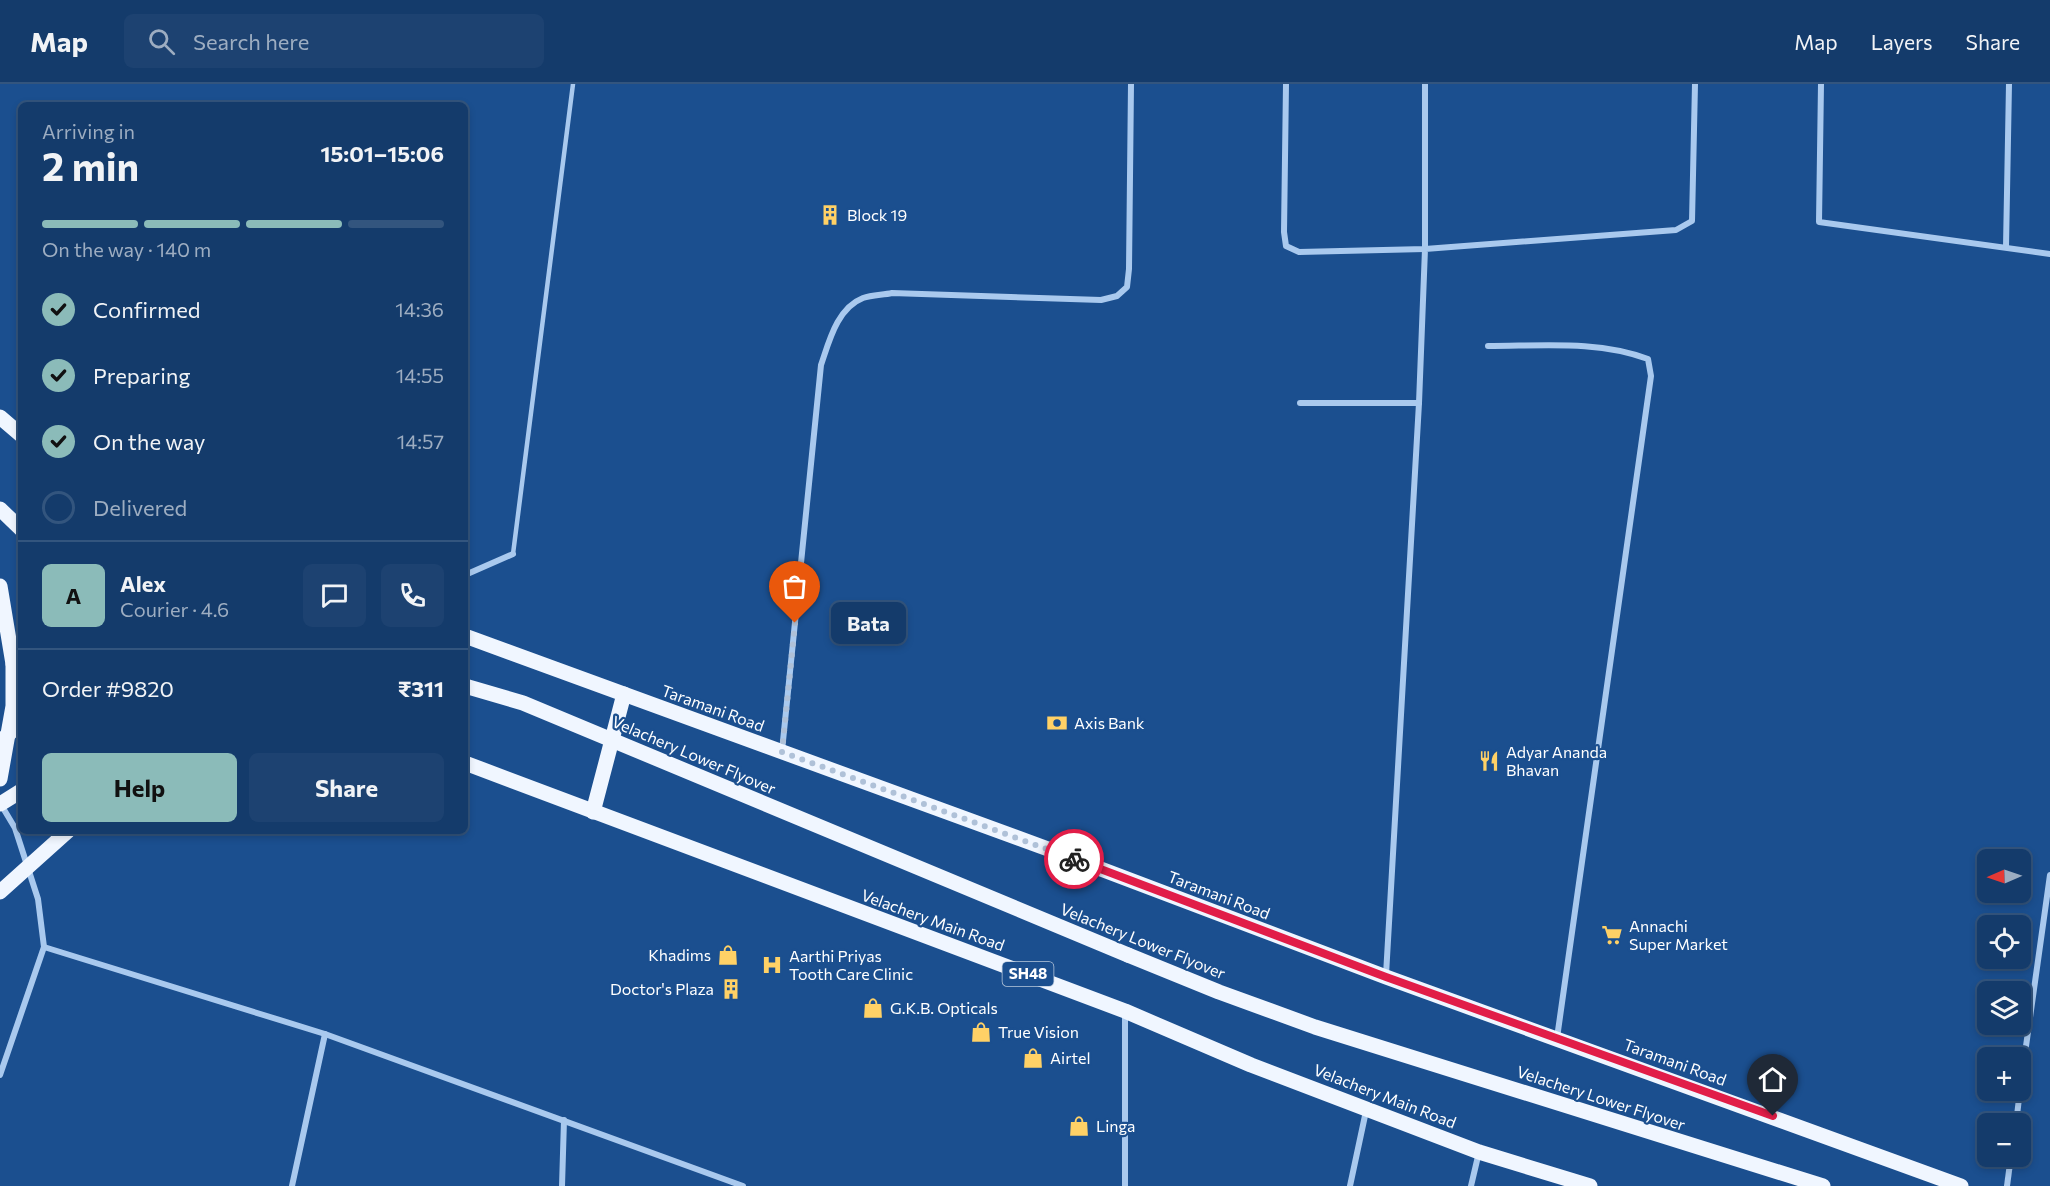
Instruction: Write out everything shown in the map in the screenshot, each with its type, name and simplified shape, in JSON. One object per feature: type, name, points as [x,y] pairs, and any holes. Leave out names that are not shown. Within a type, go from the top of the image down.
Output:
[{"type":"main road","points":[[0,417],[18,432]]},
{"type":"main road","points":[[0,509],[18,526]]},
{"type":"main road","points":[[0,586],[12,653],[13,706],[0,779]]},
{"type":"main road","name":"Taramani Road","points":[[468,637],[1048,849],[1386,977],[1961,1186]]},
{"type":"main road","name":"Velachery Lower Flyover","points":[[468,687],[523,703],[1219,992],[1315,1027],[1823,1186]]},
{"type":"main road","points":[[593,812],[624,694]]},
{"type":"main road","points":[[0,742],[18,726]]},
{"type":"main road","name":"Velachery Main Road","points":[[468,764],[1125,1011],[1251,1065],[1367,1107],[1479,1152],[1590,1186]]},
{"type":"main road","points":[[0,803],[18,793]]},
{"type":"main road","points":[[0,892],[65,834]]},
{"type":"street","points":[[782,752],[821,365],[832,333],[847,309],[862,298],[892,293],[1101,300],[1127,287],[1131,84]]},
{"type":"street","points":[[1286,84],[1284,232],[1286,246],[1299,252],[1425,249],[1676,230],[1692,221],[1695,84]]},
{"type":"street","points":[[1386,977],[1419,402],[1425,249],[1425,84]]},
{"type":"street","points":[[1821,84],[1819,222],[2050,254]]},
{"type":"street","points":[[2006,247],[2009,84]]},
{"type":"street","points":[[1488,346],[1625,350],[1648,359],[1651,376],[1557,1039]]},
{"type":"street","points":[[1300,403],[1419,402]]},
{"type":"street","points":[[468,574],[513,554]]},
{"type":"street","points":[[0,803],[15,828],[38,899],[44,947],[0,1075]]},
{"type":"street","points":[[2026,1047],[2050,875]]},
{"type":"street","points":[[44,947],[325,1034],[743,1186]]},
{"type":"street","points":[[1125,1011],[1125,1186]]},
{"type":"street","points":[[292,1186],[325,1034]]},
{"type":"street","points":[[1350,1186],[1367,1107]]},
{"type":"street","points":[[562,1186],[564,1120]]},
{"type":"street","points":[[1471,1186],[1479,1152]]},
{"type":"street","points":[[2007,1186],[2010,1167]]},
{"type":"lane","points":[[513,554],[573,84]]},
{"type":"way so far","points":[[795,623],[782,752],[1074,859]]},
{"type":"place","name":"Block 19","points":[[830,215]]},
{"type":"place","name":"Bata","points":[[795,623]]},
{"type":"place","name":"Axis Bank","points":[[1057,723]]},
{"type":"place","name":"Adyar Ananda Bhavan","points":[[1489,761]]},
{"type":"place","name":"Annachi Super Market","points":[[1612,935]]},
{"type":"place","name":"Khadims","points":[[728,955]]},
{"type":"place","name":"Aarthi Priyas Tooth Care Clinic","points":[[772,965]]},
{"type":"place","name":"Doctor's Plaza","points":[[731,989]]},
{"type":"place","name":"G.K.B. Opticals","points":[[873,1008]]},
{"type":"place","name":"True Vision","points":[[981,1032]]},
{"type":"place","name":"Airtel","points":[[1033,1058]]},
{"type":"place","name":"Linga","points":[[1079,1126]]},
{"type":"route","points":[[1074,859],[1386,977],[1773,1116]]}]
